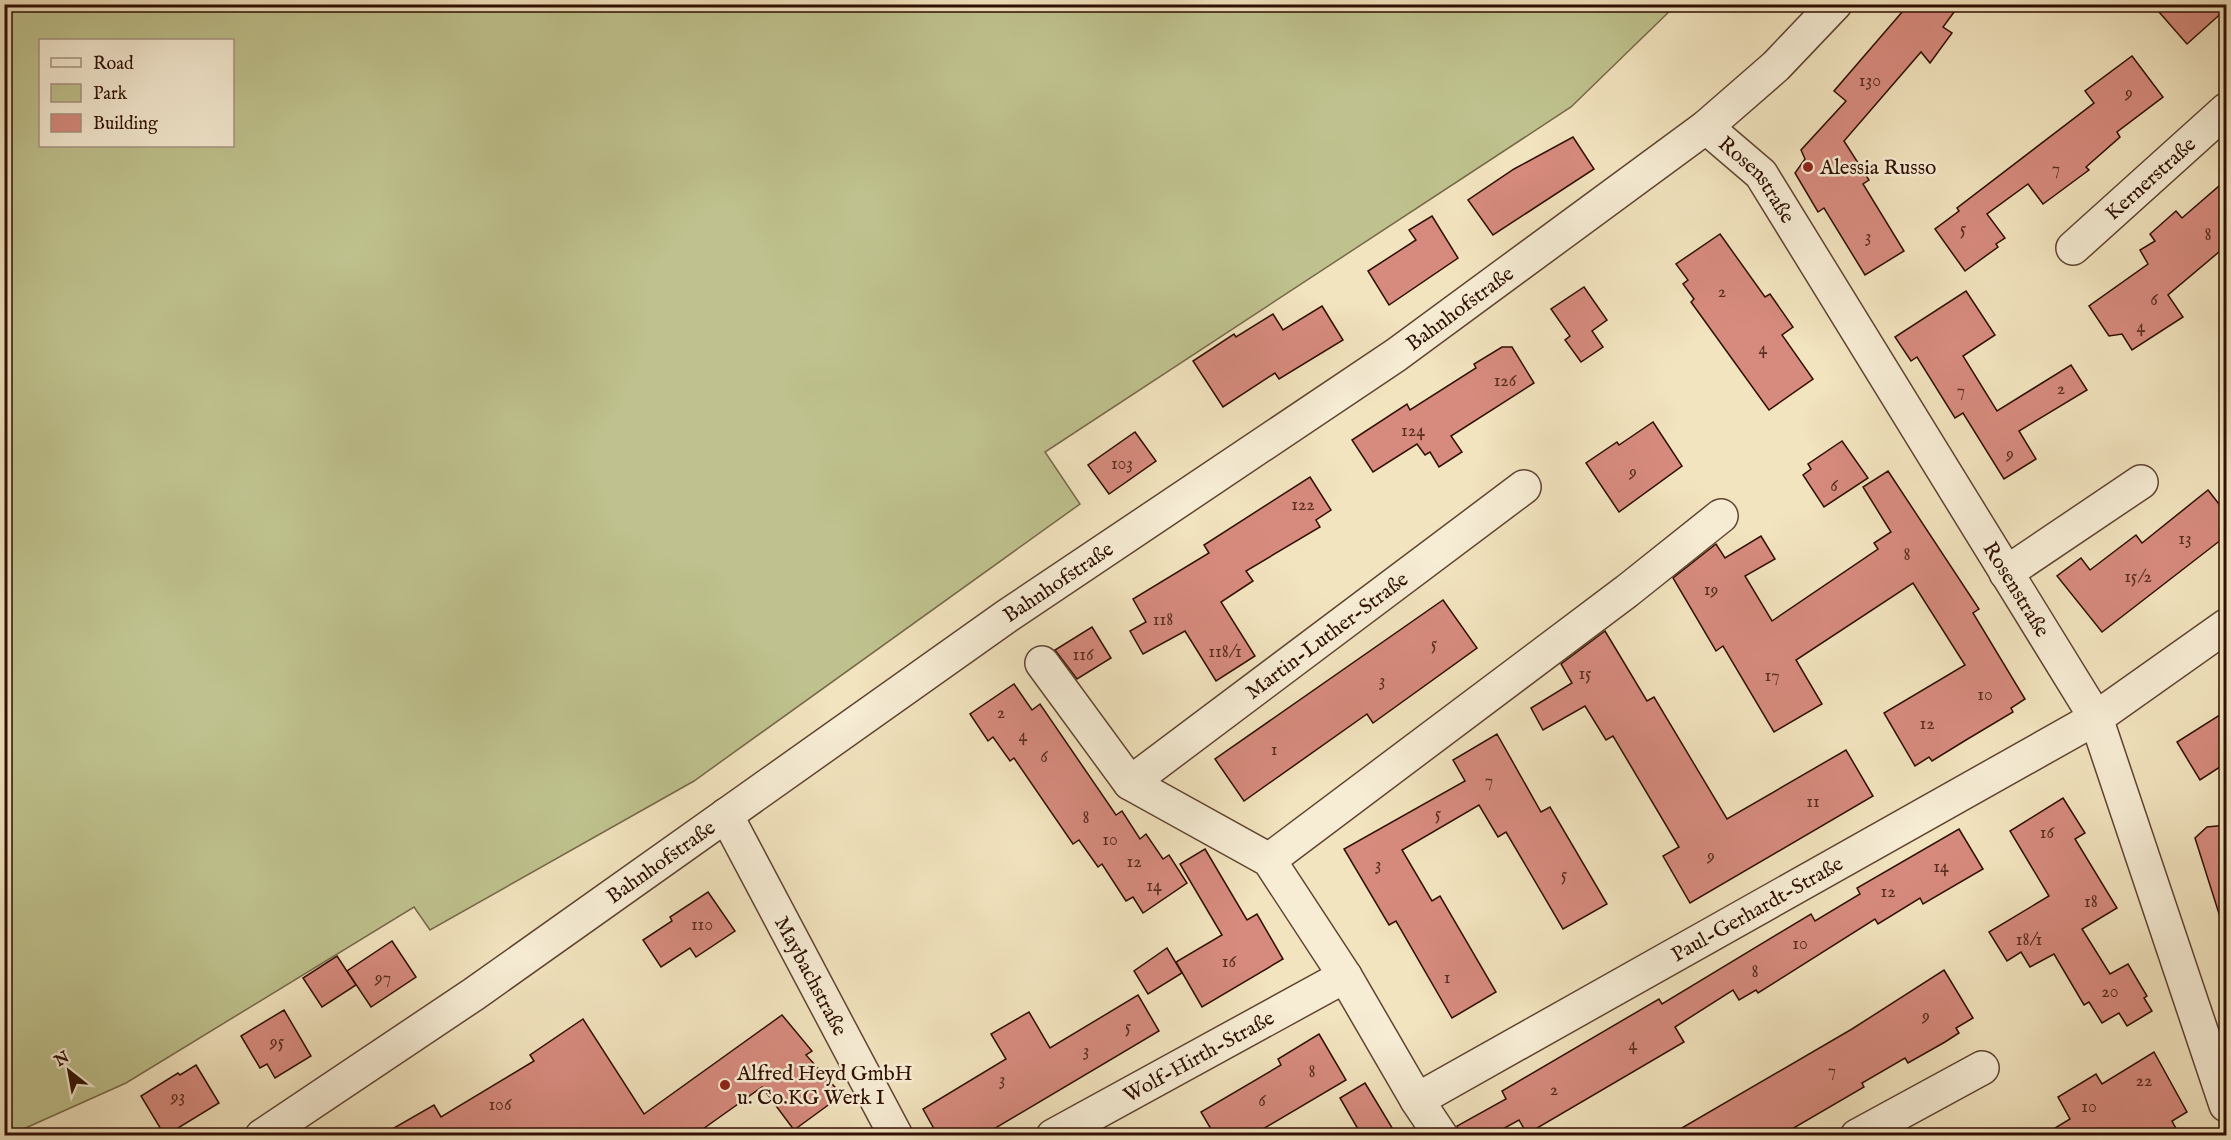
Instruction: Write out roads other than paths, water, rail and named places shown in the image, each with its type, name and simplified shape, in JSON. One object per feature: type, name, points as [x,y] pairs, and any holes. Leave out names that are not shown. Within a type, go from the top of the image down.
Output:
[{"type":"street","name":"Bahnhofstraße","points":[[262,1136],[474,994],[1007,616],[1396,355],[1706,127],[1776,66],[1835,4]]},
{"type":"street","name":"Kernerstraße","points":[[2073,248],[2226,110]]},
{"type":"street","name":"Rosenstraße","points":[[1706,127],[1761,174],[2096,718],[2226,1105]]},
{"type":"street","points":[[2006,573],[2141,482]]},
{"type":"street","name":"Martin-Luther-Straße","points":[[1130,783],[1524,487]]},
{"type":"street","points":[[1269,860],[1627,591],[1721,516]]},
{"type":"street","name":"Paul-Gerhardt-Straße","points":[[1417,1100],[2096,718],[2226,626]]},
{"type":"street","points":[[1042,663],[1130,783],[1269,860],[1345,976],[1417,1100],[1441,1136]]},
{"type":"street","name":"Maybachstraße","points":[[726,815],[896,1136]]},
{"type":"street","name":"Wolf-Hirth-Straße","points":[[1053,1136],[1345,976]]},
{"type":"street","points":[[1857,1136],[1982,1068]]},
{"type":"place","name":"Alessia Russo","points":[[1808,167]]},
{"type":"place","name":"Alfred Heyd GmbH u. Co.KG Werk I","points":[[725,1085]]}]
